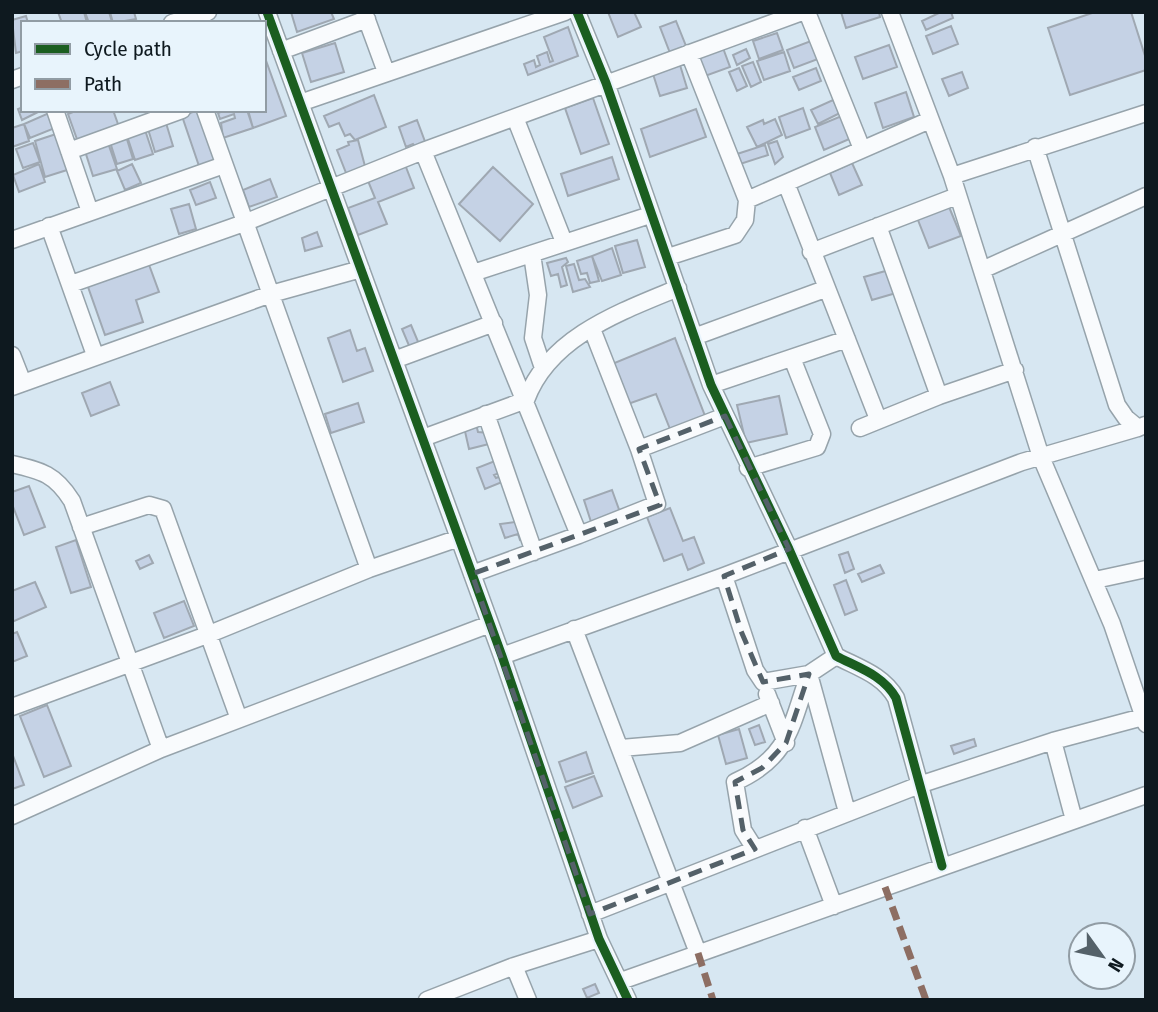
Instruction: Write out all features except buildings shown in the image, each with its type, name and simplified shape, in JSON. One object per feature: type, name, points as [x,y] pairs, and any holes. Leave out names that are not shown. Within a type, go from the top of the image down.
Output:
[{"type":"street","points":[[179,21],[208,12]]},
{"type":"street","points":[[267,12],[502,656],[599,939],[628,1000]]},
{"type":"street","points":[[577,12],[606,83],[711,386],[748,468],[789,548],[836,656],[889,685],[905,721],[942,866]]},
{"type":"street","points":[[71,284],[244,223],[606,83],[804,12],[862,149]]},
{"type":"street","points":[[590,914],[922,784],[1053,741],[1144,720],[1095,580],[1041,457],[952,176],[890,12]]},
{"type":"street","points":[[300,103],[556,14]]},
{"type":"street","points":[[281,51],[365,16],[386,72]]},
{"type":"street","points":[[668,257],[735,235],[745,220],[747,200],[689,53]]},
{"type":"street","points":[[56,112],[90,212]]},
{"type":"street","points":[[69,151],[176,112]]},
{"type":"street","points":[[206,112],[369,569]]},
{"type":"street","points":[[952,176],[1146,113]]},
{"type":"street","points":[[516,120],[565,242]]},
{"type":"street","points":[[747,200],[930,120]]},
{"type":"street","points":[[1035,148],[1118,405],[1126,418],[1142,426]]},
{"type":"street","points":[[423,152],[579,535]]},
{"type":"street","points":[[13,239],[224,165]]},
{"type":"street","points":[[786,183],[825,289],[848,339],[878,419]]},
{"type":"street","points":[[982,270],[1146,196]]},
{"type":"street","points":[[811,252],[957,197]]},
{"type":"street","points":[[473,273],[650,215]]},
{"type":"street","points":[[49,226],[95,355]]},
{"type":"street","points":[[878,226],[939,396]]},
{"type":"street","points":[[532,254],[538,295],[533,338],[544,368]]},
{"type":"street","points":[[12,355],[17,385],[271,294],[361,269]]},
{"type":"street","points":[[423,438],[526,400],[533,382],[562,349],[624,309],[678,288]]},
{"type":"street","points":[[694,337],[825,289]]},
{"type":"street","points":[[394,360],[494,323]]},
{"type":"street","points":[[472,574],[657,504],[639,449],[592,329]]},
{"type":"street","points":[[711,386],[848,339]]},
{"type":"street","points":[[748,468],[817,447],[820,443],[822,434],[792,358]]},
{"type":"street","points":[[860,428],[939,396],[1015,370]]},
{"type":"street","points":[[486,414],[534,552]]},
{"type":"street","points":[[639,449],[725,416]]},
{"type":"street","points":[[502,656],[1041,457],[1142,426]]},
{"type":"street","points":[[12,464],[38,470],[58,480],[72,501],[160,748]]},
{"type":"street","points":[[80,527],[149,505],[163,509],[169,518],[207,635],[239,719]]},
{"type":"street","points":[[12,706],[207,635],[369,569],[459,538]]},
{"type":"street","points":[[1095,580],[1146,569]]},
{"type":"street","points":[[724,576],[755,670],[763,682],[786,743]]},
{"type":"street","points":[[12,816],[160,748],[490,624]]},
{"type":"street","points":[[573,629],[698,953]]},
{"type":"street","points":[[763,682],[809,674],[836,656]]},
{"type":"street","points":[[755,849],[743,830],[735,782],[762,768],[786,743],[809,674]]},
{"type":"street","points":[[809,674],[847,812]]},
{"type":"street","points":[[621,748],[680,743],[771,703]]},
{"type":"street","points":[[1053,741],[1074,820]]},
{"type":"street","points":[[621,981],[1146,795]]},
{"type":"street","points":[[805,828],[834,906]]},
{"type":"street","points":[[426,1000],[514,966],[599,939]]},
{"type":"street","points":[[514,966],[528,1000]]},
{"type":"highlighted area","points":[[725,416],[789,549],[724,576],[741,631],[763,682],[809,674],[786,743],[762,768],[735,782],[743,830],[755,849],[590,914],[472,574],[660,505],[639,449]]},
{"type":"marked path","points":[[885,887],[926,1000]]},
{"type":"marked path","points":[[698,953],[713,1000]]},
{"type":"cycle path","points":[[267,12],[502,656],[599,939],[628,1000]]},
{"type":"cycle path","points":[[577,12],[606,83],[711,385],[789,549],[836,656],[877,678],[896,698],[942,866]]}]
